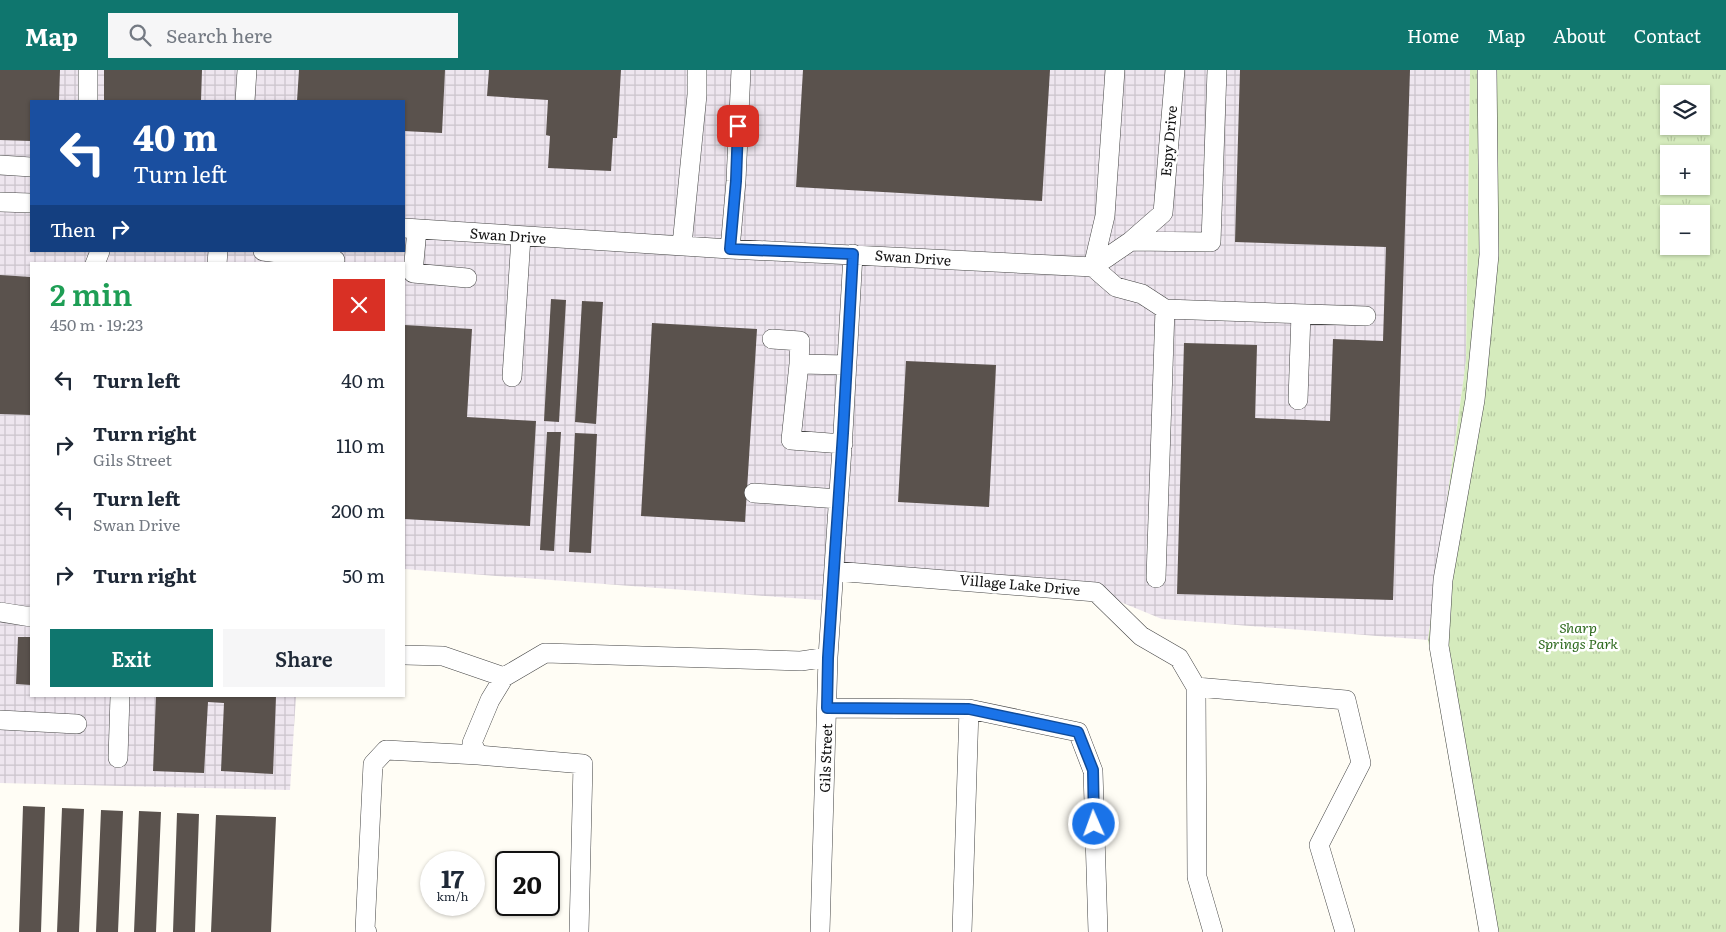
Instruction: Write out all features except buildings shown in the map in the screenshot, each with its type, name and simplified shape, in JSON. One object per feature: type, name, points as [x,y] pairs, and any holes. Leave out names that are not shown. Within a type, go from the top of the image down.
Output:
[{"type":"street","points":[[88,70],[88,100]]},
{"type":"street","points":[[245,100],[247,70]]},
{"type":"street","points":[[682,245],[697,95],[697,70]]},
{"type":"street","points":[[730,249],[736,181],[741,70]]},
{"type":"street","points":[[1093,267],[1105,216],[1115,70]]},
{"type":"street","name":"Espy Drive","points":[[1131,241],[1163,213],[1175,70]]},
{"type":"street","points":[[1093,267],[1131,241],[1211,242],[1217,70]]},
{"type":"street","points":[[1487,70],[1489,254],[1475,400],[1443,580],[1439,646],[1489,932]]},
{"type":"street","points":[[0,164],[30,167]]},
{"type":"street","points":[[0,202],[30,203]]},
{"type":"street","points":[[410,229],[413,273],[468,278]]},
{"type":"street","name":"Swan Drive","points":[[410,229],[730,249],[1093,267]]},
{"type":"street","points":[[512,377],[521,237]]},
{"type":"street","points":[[272,252],[334,260]]},
{"type":"street","name":"Gils Street","points":[[820,932],[828,658],[843,444],[853,254]]},
{"type":"street","points":[[1093,267],[1116,287],[1142,294],[1165,309],[1366,316]]},
{"type":"street","points":[[1156,578],[1165,309]]},
{"type":"street","points":[[1298,400],[1301,314]]},
{"type":"street","points":[[772,339],[800,342],[791,440],[843,444]]},
{"type":"street","points":[[799,364],[847,365]]},
{"type":"street","points":[[754,493],[839,499]]},
{"type":"street","name":"Village Lake Drive","points":[[834,571],[1096,592],[1141,636],[1178,658],[1196,688]]},
{"type":"street","points":[[0,612],[30,617]]},
{"type":"street","points":[[478,754],[472,743],[490,700],[504,677],[544,653],[801,661],[828,658]]},
{"type":"street","points":[[405,655],[443,656],[504,677]]},
{"type":"street","points":[[1213,932],[1197,878],[1196,688],[1346,700],[1361,763],[1319,845],[1346,932]]},
{"type":"street","points":[[118,758],[120,697]]},
{"type":"street","points":[[827,708],[969,709],[1078,732],[1093,770],[1098,932]]},
{"type":"street","points":[[962,932],[969,709]]},
{"type":"street","points":[[0,720],[77,724]]},
{"type":"street","points":[[367,932],[365,930],[373,764],[386,750],[478,754],[583,764],[578,932]]},
{"type":"shaded area","points":[[0,70],[1470,70],[1466,361],[1428,640],[1162,619],[1096,592],[834,571],[832,601],[405,569],[405,262],[30,262],[30,697],[296,697],[290,790],[0,783]]},
{"type":"green space","name":"Sharp Springs Park","points":[[1470,70],[1726,70],[1726,932],[1479,932],[1428,640],[1466,361]]},
{"type":"route","points":[[738,126],[736,181],[730,249],[853,254],[828,658],[827,708],[969,709],[1078,732],[1093,770],[1094,824]]}]
